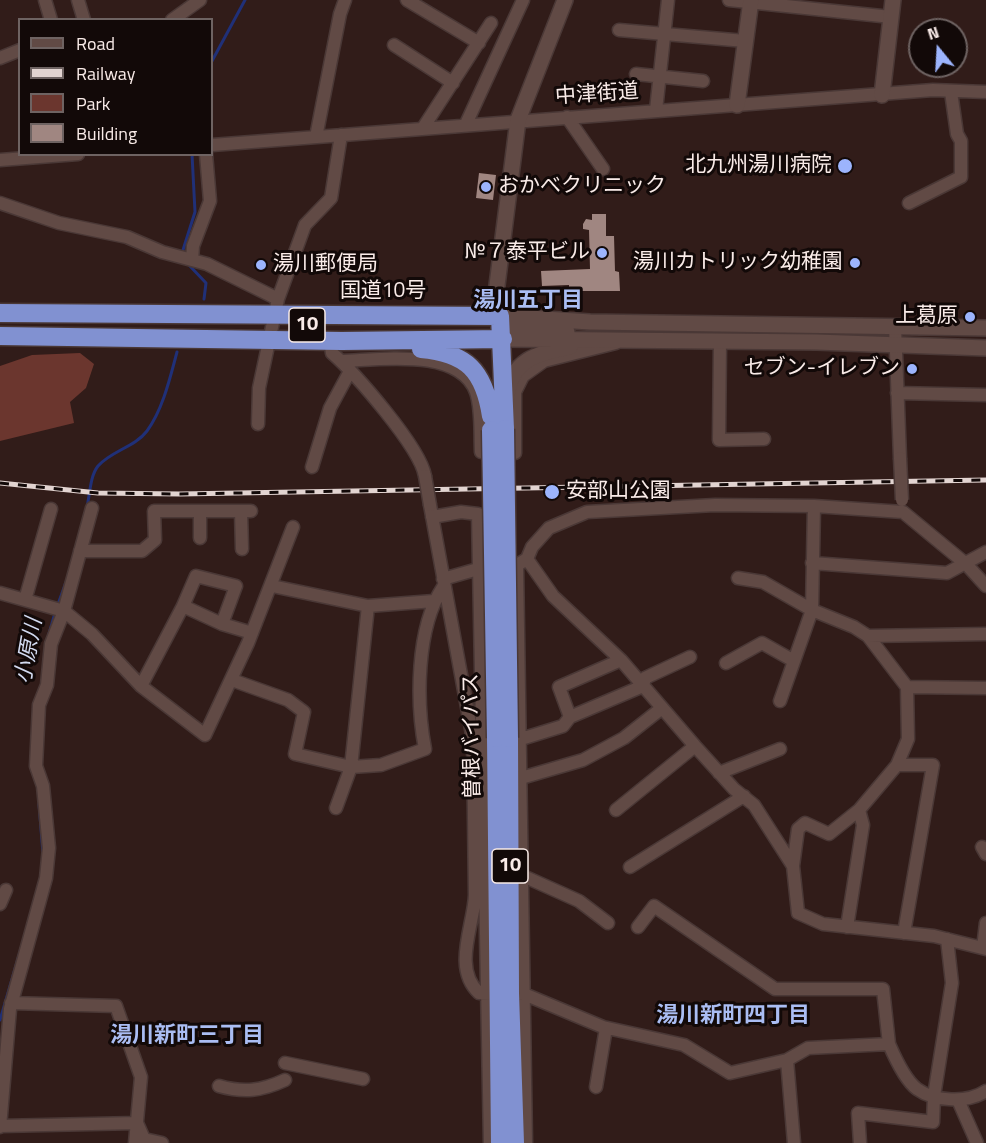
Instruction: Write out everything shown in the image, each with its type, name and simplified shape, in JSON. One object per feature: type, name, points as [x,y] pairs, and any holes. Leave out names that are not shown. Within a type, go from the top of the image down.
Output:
[{"type":"highway","name":"国道10号","points":[[0,313],[497,327]]},
{"type":"highway","name":"国道10号","points":[[0,336],[273,320],[336,341]]},
{"type":"highway","name":"10","points":[[336,341],[497,327]]},
{"type":"highway","name":"曽根バイパス","points":[[497,327],[509,739],[500,1143]]},
{"type":"highway","points":[[336,341],[433,350],[461,358],[478,375],[485,387],[498,422]]},
{"type":"highway","name":"曽根バイパス","points":[[505,993],[515,1143]]},
{"type":"street","points":[[45,0],[50,18]]},
{"type":"street","points":[[78,0],[83,18]]},
{"type":"street","points":[[175,18],[200,0]]},
{"type":"street","points":[[316,137],[340,14],[345,0]]},
{"type":"street","points":[[408,0],[478,43]]},
{"type":"street","points":[[466,124],[523,0]]},
{"type":"street","points":[[497,327],[496,292],[518,120],[565,0]]},
{"type":"street","points":[[656,111],[668,0]]},
{"type":"street","points":[[729,0],[821,5],[891,17]]},
{"type":"street","points":[[882,95],[893,0]]},
{"type":"street","points":[[737,105],[751,1]]},
{"type":"street","points":[[423,128],[491,23]]},
{"type":"street","points":[[619,30],[745,41]]},
{"type":"street","points":[[394,45],[453,83]]},
{"type":"street","points":[[0,58],[18,51]]},
{"type":"street","points":[[636,74],[703,81]]},
{"type":"street","name":"中津街道","points":[[213,145],[933,90],[986,92]]},
{"type":"street","points":[[909,203],[961,177],[962,141],[957,134],[951,92]]},
{"type":"street","points":[[567,117],[603,169]]},
{"type":"street","points":[[258,424],[260,388],[273,320],[305,225],[331,198],[341,135]]},
{"type":"street","points":[[0,160],[61,156]]},
{"type":"street","points":[[192,260],[193,246],[210,201],[206,156]]},
{"type":"street","points":[[0,203],[59,223],[127,237],[207,264],[273,320]]},
{"type":"street","points":[[497,327],[590,322],[986,328]]},
{"type":"street","points":[[895,326],[902,506]]},
{"type":"street","points":[[497,327],[600,341],[986,348]]},
{"type":"street","points":[[497,327],[627,342]]},
{"type":"street","points":[[336,341],[332,353],[350,371],[421,460],[425,476],[473,740],[475,913],[467,935],[468,976],[471,986],[479,993],[505,993],[606,1028],[684,1045],[730,1073],[787,1060],[808,1048],[889,1044]]},
{"type":"street","points":[[498,422],[510,382],[524,361],[540,353],[600,341]]},
{"type":"street","points":[[341,361],[423,360],[452,366],[467,378],[476,392],[480,411],[481,452],[515,453],[515,392],[523,376],[544,362],[627,342]]},
{"type":"street","points":[[720,342],[719,440],[764,439]]},
{"type":"street","points":[[312,467],[330,408],[350,371]]},
{"type":"street","points":[[897,393],[986,395]]},
{"type":"street","points":[[490,1143],[505,993],[521,875],[520,778],[509,739],[522,562],[532,547],[549,528],[587,512],[716,505],[902,506],[966,564],[986,586]]},
{"type":"street","points":[[780,701],[812,610],[814,506]]},
{"type":"street","points":[[92,508],[64,611],[51,644],[46,685],[39,705],[36,766],[43,786],[49,848],[46,878],[11,1003],[0,1126],[137,1123]]},
{"type":"street","points":[[25,600],[51,509]]},
{"type":"street","points":[[80,551],[142,551],[155,540],[154,511],[246,512],[243,549]]},
{"type":"street","points":[[200,511],[200,538]]},
{"type":"street","points":[[431,511],[478,514],[505,993],[526,1143]]},
{"type":"street","points":[[0,593],[64,611],[92,634],[141,686],[205,735],[232,680],[272,586],[293,527]]},
{"type":"street","points":[[812,562],[947,573],[986,552]]},
{"type":"street","points":[[232,680],[288,700],[304,712],[295,754],[351,767],[381,765],[425,749],[420,721],[423,644],[434,601],[443,583],[480,567],[522,562]]},
{"type":"street","points":[[522,562],[553,596],[621,660],[694,746],[754,805],[793,866]]},
{"type":"street","points":[[141,686],[196,576],[236,586],[222,624]]},
{"type":"street","points":[[738,578],[763,582],[812,610],[854,627],[868,636],[906,687],[908,739],[897,765],[859,810],[829,834],[805,823],[798,828],[793,866],[798,913],[823,924],[947,939],[984,948],[986,923]]},
{"type":"street","points":[[272,586],[368,606],[434,601]]},
{"type":"street","points":[[183,606],[222,624],[252,633]]},
{"type":"street","points":[[336,808],[351,767],[368,606]]},
{"type":"street","points":[[868,636],[986,634]]},
{"type":"street","points":[[726,663],[762,643],[794,661]]},
{"type":"street","points":[[643,686],[645,678],[690,657]]},
{"type":"street","points":[[570,717],[559,687],[621,660]]},
{"type":"street","points":[[509,739],[563,726],[570,717],[643,686]]},
{"type":"street","points":[[906,687],[986,688]]},
{"type":"street","points":[[520,778],[583,760],[624,738],[662,708]]},
{"type":"street","points":[[616,810],[694,746]]},
{"type":"street","points":[[719,773],[780,749]]},
{"type":"street","points":[[897,765],[933,765],[904,933]]},
{"type":"street","points":[[630,867],[744,796]]},
{"type":"street","points":[[847,927],[863,825],[859,810]]},
{"type":"street","points":[[521,875],[579,901],[608,923]]},
{"type":"street","points":[[0,904],[6,890]]},
{"type":"street","points":[[638,927],[654,906],[775,989],[883,989],[889,1044],[916,1089],[934,1096],[958,1100],[986,1091]]},
{"type":"street","points":[[860,1143],[858,1113],[933,1122],[934,1096],[952,983],[947,939]]},
{"type":"street","points":[[11,1003],[117,1006],[141,1077],[135,1143]]},
{"type":"street","points":[[596,1086],[606,1028]]},
{"type":"street","points":[[787,1060],[794,1143]]},
{"type":"street","points":[[285,1063],[363,1078]]},
{"type":"street","points":[[219,1086],[240,1092],[261,1090],[285,1080]]},
{"type":"street","points":[[958,1100],[976,1143]]},
{"type":"street","points":[[137,1123],[144,1139],[162,1143]]},
{"type":"green space","points":[[80,353],[94,364],[86,388],[70,402],[74,423],[0,441],[0,366],[32,355]]},
{"type":"building","name":"おかべクリニック","points":[[479,173],[496,175],[493,200],[476,198]]},
{"type":"building","name":"№７泰平ビル","points":[[592,214],[606,214],[606,236],[614,236],[615,271],[619,272],[620,291],[569,291],[569,285],[542,286],[541,271],[590,269],[589,230],[583,229],[583,224],[586,219],[592,220]]},
{"type":"waterway","name":"小原川","points":[[213,59],[245,0]]},
{"type":"waterway","name":"小原川","points":[[184,255],[183,250],[195,212],[192,156]]},
{"type":"waterway","name":"小原川","points":[[188,264],[206,283],[204,299]]},
{"type":"waterway","name":"小原川","points":[[87,507],[92,480],[98,466],[109,456],[142,436],[153,422],[165,393],[177,352]]},
{"type":"waterway","name":"小原川","points":[[57,607],[66,582]]},
{"type":"waterway","name":"小原川","points":[[46,644],[55,613]]},
{"type":"waterway","name":"小原川","points":[[39,804],[43,854]]},
{"type":"waterway","name":"小原川","points":[[0,1020],[22,945]]},
{"type":"railway","points":[[0,483],[98,493],[180,494],[986,480]]},
{"type":"place","name":"北九州湯川病院","points":[[845,166]]},
{"type":"place","name":"おかべクリニック","points":[[486,187]]},
{"type":"place","name":"№７泰平ビル","points":[[602,253]]},
{"type":"place","name":"湯川カトリック幼稚園","points":[[855,263]]},
{"type":"place","name":"湯川郵便局","points":[[261,265]]},
{"type":"place","name":"上葛原","points":[[970,317]]},
{"type":"place","name":"セブン-イレブン","points":[[912,369]]},
{"type":"place","name":"安部山公園","points":[[552,492]]},
{"type":"district","name":"湯川五丁目","points":[[528,302]]},
{"type":"district","name":"湯川新町四丁目","points":[[733,1017]]},
{"type":"district","name":"湯川新町三丁目","points":[[187,1037]]}]
